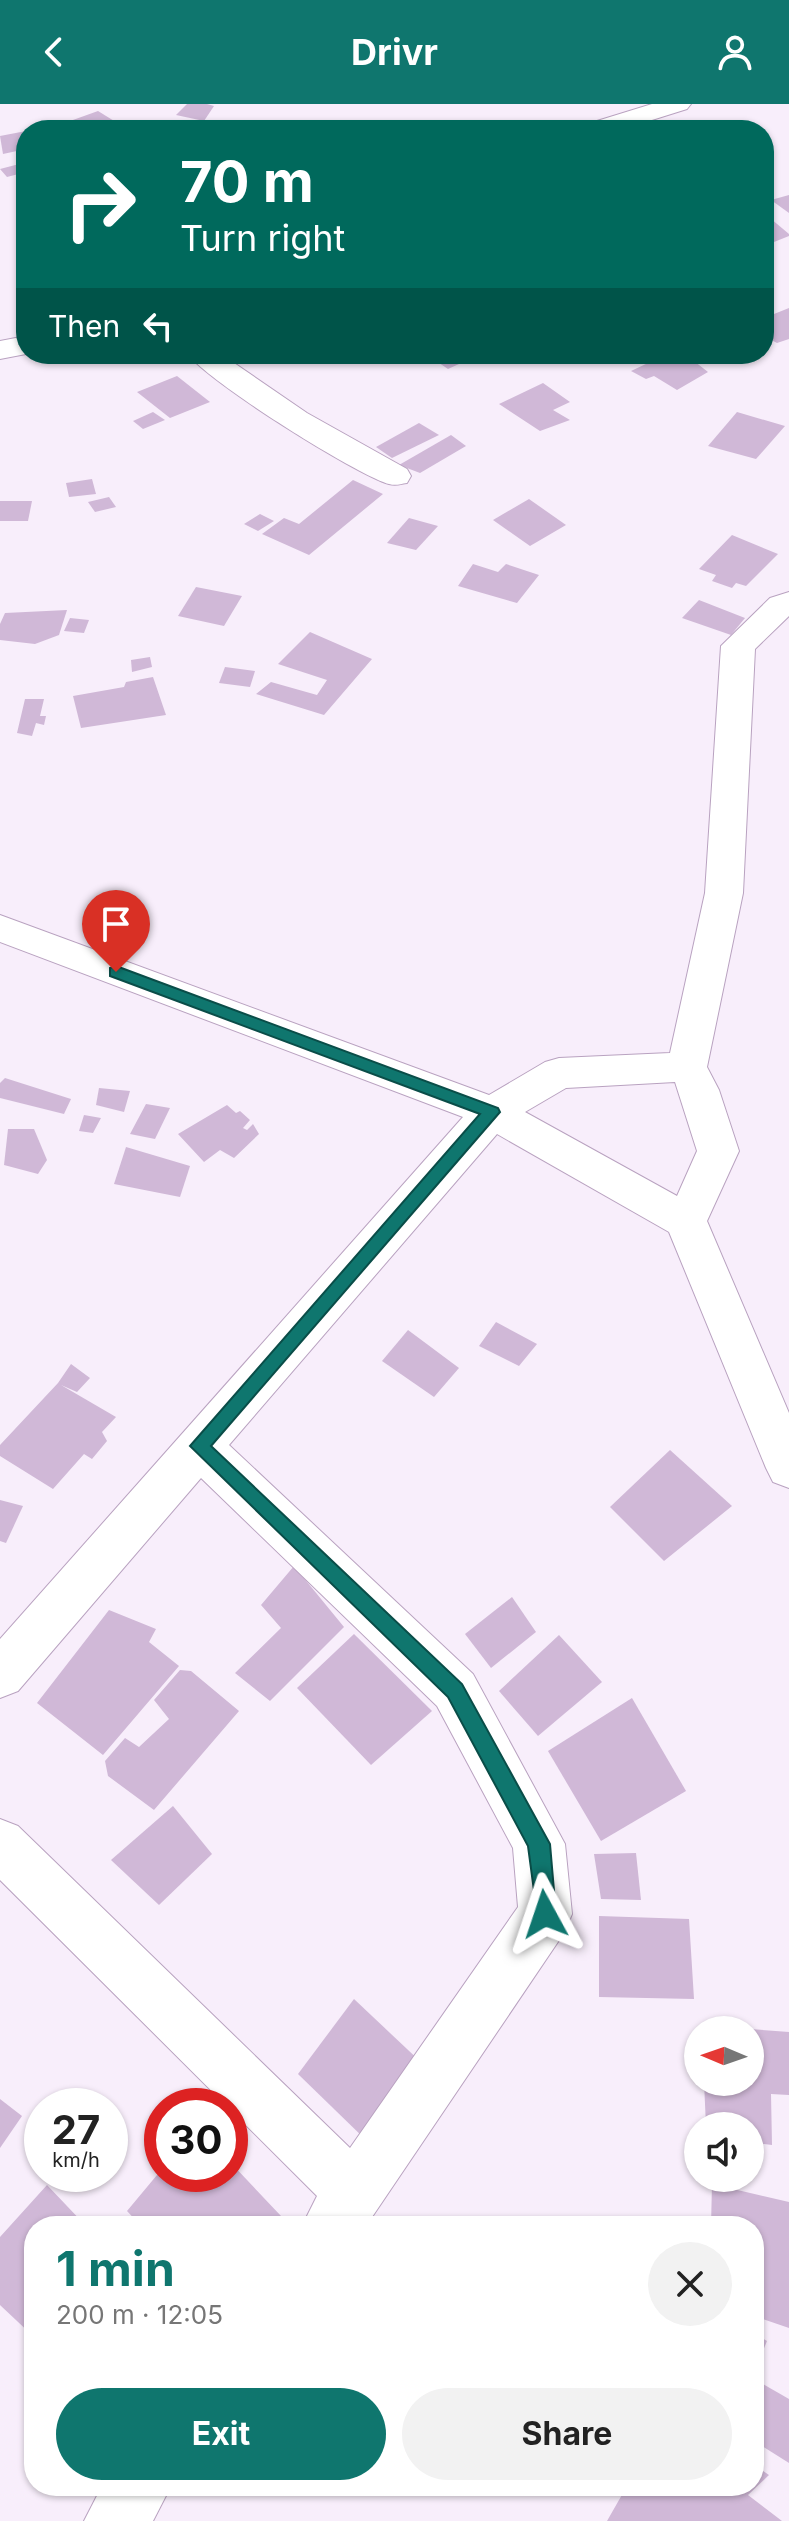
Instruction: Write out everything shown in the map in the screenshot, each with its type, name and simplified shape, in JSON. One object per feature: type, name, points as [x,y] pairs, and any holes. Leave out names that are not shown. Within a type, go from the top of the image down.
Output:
[{"type":"street","points":[[626,120],[678,104]]},
{"type":"street","points":[[215,364],[245,388],[298,422],[396,476]]},
{"type":"street","points":[[686,1221],[718,1151],[699,1090],[687,1067],[724,893],[738,646],[789,602]]},
{"type":"street","points":[[0,928],[492,1112],[686,1221],[789,1468]]},
{"type":"street","points":[[0,1675],[492,1112],[559,1073],[687,1067]]},
{"type":"street","points":[[0,1844],[343,2210],[545,1914],[539,1844],[455,1690],[199,1446]]},
{"type":"street","points":[[115,2521],[133,2496]]},
{"type":"building","points":[[187,104],[214,106],[205,120],[176,115]]},
{"type":"building","points":[[98,111],[113,120],[73,120]]},
{"type":"building","points":[[16,133],[16,151],[3,154],[0,136]]},
{"type":"building","points":[[16,165],[16,175],[7,177],[0,169]]},
{"type":"building","points":[[789,195],[789,213],[774,202],[774,199]]},
{"type":"building","points":[[774,221],[789,234],[774,242]]},
{"type":"building","points":[[789,308],[789,339],[777,343],[774,341],[774,314]]},
{"type":"building","points":[[441,364],[459,364],[448,369]]},
{"type":"building","points":[[646,364],[698,364],[708,372],[677,390],[654,376],[646,379],[631,371]]},
{"type":"building","points":[[177,376],[210,402],[170,418],[137,392]]},
{"type":"building","points":[[543,383],[570,402],[553,410],[570,420],[540,431],[499,404]]},
{"type":"building","points":[[153,412],[165,420],[143,429],[133,421]]},
{"type":"building","points":[[737,412],[785,426],[756,459],[708,446]]},
{"type":"building","points":[[419,423],[439,435],[392,458],[376,447]]},
{"type":"building","points":[[451,435],[466,446],[420,473],[399,465]]},
{"type":"building","points":[[92,479],[96,494],[69,497],[66,483]]},
{"type":"building","points":[[353,480],[383,494],[309,555],[262,534],[284,518],[299,524]]},
{"type":"building","points":[[109,497],[116,507],[95,512],[88,502]]},
{"type":"building","points":[[529,499],[566,525],[530,546],[493,520]]},
{"type":"building","points":[[0,501],[32,501],[28,521],[0,521]]},
{"type":"building","points":[[260,514],[274,521],[258,531],[244,524]]},
{"type":"building","points":[[409,518],[438,526],[416,550],[387,543]]},
{"type":"building","points":[[732,535],[778,554],[746,586],[736,583],[732,588],[712,581],[716,575],[699,569]]},
{"type":"building","points":[[473,564],[498,572],[506,564],[539,575],[517,603],[458,586]]},
{"type":"building","points":[[196,587],[242,596],[224,626],[178,616]]},
{"type":"building","points":[[699,600],[745,618],[731,635],[682,618]]},
{"type":"building","points":[[67,610],[59,635],[35,644],[0,640],[0,624],[5,613]]},
{"type":"building","points":[[70,618],[89,620],[84,633],[64,631]]},
{"type":"building","points":[[310,632],[372,659],[324,715],[256,694],[271,682],[317,695],[327,680],[278,664]]},
{"type":"building","points":[[150,657],[152,667],[132,672],[131,660]]},
{"type":"building","points":[[225,667],[255,671],[250,687],[219,683]]},
{"type":"building","points":[[153,677],[166,715],[81,728],[73,696],[124,687],[126,682]]},
{"type":"building","points":[[25,699],[44,699],[40,716],[46,716],[44,725],[36,723],[32,736],[17,733]]},
{"type":"building","points":[[5,1078],[71,1099],[64,1114],[0,1098],[0,1083]]},
{"type":"building","points":[[99,1088],[130,1091],[124,1112],[96,1105]]},
{"type":"building","points":[[146,1104],[170,1108],[155,1139],[130,1134]]},
{"type":"building","points":[[227,1105],[250,1120],[243,1128],[247,1130],[253,1124],[259,1134],[234,1158],[220,1150],[204,1162],[178,1134]]},
{"type":"building","points":[[84,1115],[101,1118],[93,1133],[79,1131]]},
{"type":"building","points":[[8,1129],[34,1129],[47,1160],[38,1174],[4,1165]]},
{"type":"building","points":[[126,1147],[190,1166],[180,1197],[114,1184]]},
{"type":"building","points":[[496,1322],[537,1344],[519,1366],[479,1346]]},
{"type":"building","points":[[408,1330],[459,1368],[434,1397],[382,1361]]},
{"type":"building","points":[[71,1364],[90,1378],[77,1392],[61,1385],[116,1417],[102,1432],[107,1441],[92,1459],[84,1454],[53,1489],[0,1456],[0,1445],[58,1383]]},
{"type":"building","points":[[670,1450],[732,1506],[664,1561],[610,1507]]},
{"type":"building","points":[[0,1500],[23,1506],[6,1543],[0,1541]]},
{"type":"building","points":[[294,1566],[344,1627],[270,1701],[235,1673],[281,1628],[261,1605]]},
{"type":"building","points":[[512,1597],[536,1632],[491,1668],[465,1634]]},
{"type":"building","points":[[109,1610],[156,1629],[149,1642],[179,1666],[103,1755],[37,1703]]},
{"type":"building","points":[[354,1634],[432,1711],[371,1765],[297,1688]]},
{"type":"building","points":[[559,1635],[602,1682],[538,1736],[499,1691]]},
{"type":"building","points":[[180,1670],[191,1671],[239,1711],[154,1810],[108,1776],[105,1761],[125,1738],[139,1747],[169,1719],[154,1700]]},
{"type":"building","points":[[632,1698],[686,1791],[601,1841],[548,1751]]},
{"type":"building","points":[[173,1806],[212,1854],[159,1905],[111,1860]]},
{"type":"building","points":[[636,1853],[641,1900],[601,1899],[594,1854]]},
{"type":"building","points":[[599,1916],[689,1919],[694,1999],[599,1997]]},
{"type":"building","points":[[354,1999],[425,2066],[368,2142],[298,2074]]},
{"type":"building","points":[[764,2030],[789,2032],[789,2095],[771,2094],[772,2145],[764,2144],[764,2112],[705,2112],[705,2096],[764,2096]]},
{"type":"building","points":[[0,2099],[22,2116],[0,2148]]},
{"type":"building","points":[[248,2181],[281,2216],[132,2216],[127,2211],[144,2191],[248,2192]]},
{"type":"building","points":[[41,2192],[54,2192],[76,2216],[24,2216],[24,2328],[0,2305],[0,2237]]},
{"type":"building","points":[[712,2192],[746,2192],[789,2202],[789,2328],[764,2319],[764,2216],[711,2216]]},
{"type":"building","points":[[764,2385],[789,2399],[789,2463],[764,2447]]},
{"type":"building","points":[[621,2496],[749,2496],[782,2521],[607,2521]]},
{"type":"route","points":[[116,972],[492,1112],[199,1446],[455,1690],[539,1844],[545,1914]]}]
